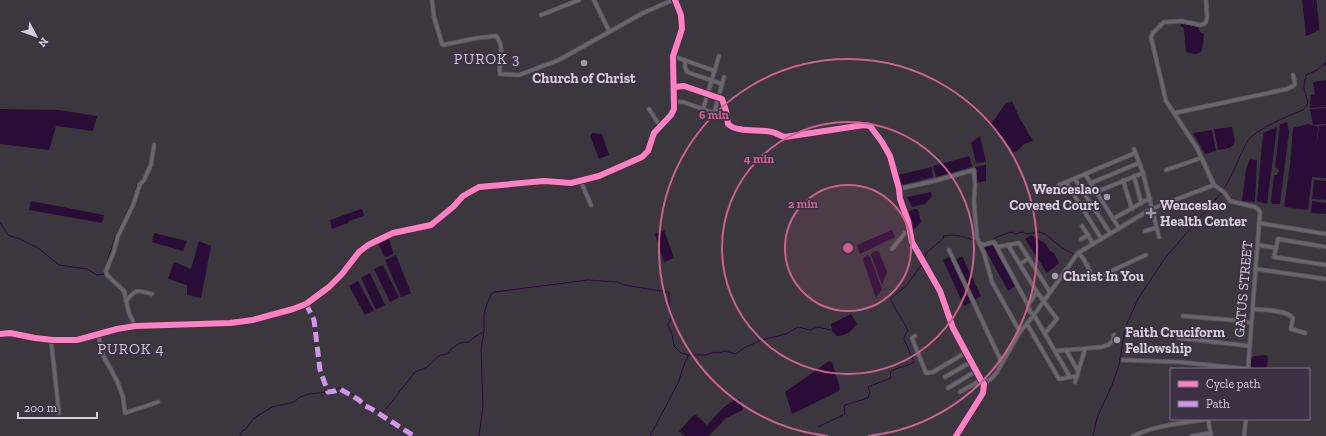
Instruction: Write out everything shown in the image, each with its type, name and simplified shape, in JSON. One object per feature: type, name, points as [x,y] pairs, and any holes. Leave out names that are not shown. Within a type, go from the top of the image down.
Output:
[{"type":"street","points":[[0,334],[10,333],[51,340],[77,340],[135,326],[230,323],[258,319],[293,309],[306,304],[329,288],[359,252],[368,245],[393,233],[431,225],[453,207],[463,196],[479,187],[544,181],[564,184],[581,182],[642,157],[650,148],[654,133],[671,115],[674,109],[672,56],[682,29],[681,15],[675,0],[663,2],[558,60],[519,75],[500,74],[501,46],[496,36],[492,35],[443,45],[434,17],[432,0]]},
{"type":"street","points":[[541,15],[579,0]]},
{"type":"street","points":[[594,0],[609,31]]},
{"type":"street","points":[[984,384],[994,377],[1020,332],[1034,315],[1078,253],[1153,208],[1214,185],[1197,148],[1166,101],[1151,37],[1164,22],[1182,21],[1200,25],[1204,24],[1208,17],[1206,0]]},
{"type":"street","points":[[672,56],[715,71]]},
{"type":"street","points":[[703,109],[719,56]]},
{"type":"street","points":[[685,60],[687,72],[722,84]]},
{"type":"street","points":[[1175,113],[1286,89],[1295,84],[1293,75]]},
{"type":"street","points":[[674,102],[683,102],[714,113],[724,77]]},
{"type":"street","points":[[674,87],[684,86],[722,99],[724,102],[728,124],[732,127],[772,132],[785,136],[864,125],[870,126],[887,150],[899,189],[900,199],[908,220],[912,242],[940,291],[949,319],[965,353],[984,384],[983,393],[956,436]]},
{"type":"street","points":[[648,109],[660,126]]},
{"type":"street","points":[[135,326],[124,291],[107,276],[106,271],[118,236],[133,205],[140,184],[144,180],[151,165],[154,145]]},
{"type":"street","points":[[1134,149],[1143,172],[1159,237]]},
{"type":"street","points":[[1059,184],[1075,179],[1136,153]]},
{"type":"street","points":[[1166,170],[1201,158]]},
{"type":"street","points":[[1091,183],[1139,163]]},
{"type":"street","points":[[899,189],[974,170],[974,202],[977,238],[984,253],[992,282],[1020,332]]},
{"type":"street","points":[[1096,192],[1143,172]]},
{"type":"street","points":[[1085,174],[1119,228]]},
{"type":"street","points":[[1134,176],[1141,202]]},
{"type":"street","points":[[1075,179],[1110,233]]},
{"type":"street","points":[[1123,180],[1132,209]]},
{"type":"street","points":[[581,182],[591,205]]},
{"type":"street","points":[[1066,182],[1101,238]]},
{"type":"street","name":"GATUS STREET","points":[[1214,185],[1224,192],[1233,203],[1255,207],[1260,210],[1248,368]]},
{"type":"street","points":[[1113,219],[1150,198]]},
{"type":"street","points":[[1259,223],[1326,234]]},
{"type":"street","points":[[1082,226],[1093,244]]},
{"type":"street","points":[[1145,231],[1156,228]]},
{"type":"street","points":[[892,249],[905,233],[909,232]]},
{"type":"street","points":[[1080,239],[1088,235]]},
{"type":"street","points":[[1326,247],[1278,239],[1274,257],[1326,265]]},
{"type":"street","points":[[979,243],[983,245],[994,242],[1028,305],[1030,312],[1034,315],[1070,377]]},
{"type":"street","points":[[997,247],[1019,243],[1050,292]]},
{"type":"street","points":[[1008,245],[1037,292],[1057,319],[1045,333]]},
{"type":"street","points":[[1258,245],[1276,248]]},
{"type":"street","points":[[949,250],[1002,363]]},
{"type":"street","points":[[1078,253],[1083,258],[1094,279],[1146,256]]},
{"type":"street","points":[[1020,264],[1028,259]]},
{"type":"street","points":[[1256,269],[1326,278]]},
{"type":"street","points":[[126,301],[134,291],[137,290],[152,294]]},
{"type":"street","points":[[1028,305],[1037,292]]},
{"type":"street","points":[[1253,309],[1289,315],[1293,318],[1291,329],[1305,333]]},
{"type":"street","points":[[1183,316],[1252,323]]},
{"type":"street","points":[[1027,324],[1059,379],[1077,376]]},
{"type":"street","points":[[98,334],[103,355],[117,381],[125,413],[158,402]]},
{"type":"street","points":[[1055,351],[1102,347],[1113,341],[1114,335]]},
{"type":"street","points":[[915,336],[912,338],[926,373],[933,372],[965,353]]},
{"type":"street","points":[[1179,338],[1250,346]]},
{"type":"street","points":[[51,340],[59,413]]},
{"type":"street","points":[[1075,382],[1086,349]]},
{"type":"street","points":[[1066,350],[1079,371]]},
{"type":"street","points":[[1123,360],[1179,362],[1238,368]]},
{"type":"street","points":[[945,377],[971,362]]},
{"type":"street","points":[[948,388],[976,371]]},
{"type":"street","points":[[960,392],[981,380]]},
{"type":"street","points":[[1133,436],[1156,428],[1202,420]]},
{"type":"street","points":[[1192,436],[1211,435],[1208,420]]},
{"type":"street","points":[[1244,436],[1246,420]]},
{"type":"shaded area","points":[[1302,0],[1313,0],[1317,30],[1316,32],[1306,36]]},
{"type":"shaded area","points":[[1181,24],[1198,26],[1200,32],[1204,34],[1200,53],[1192,54],[1186,52],[1184,30],[1183,27],[1180,26]]},
{"type":"shaded area","points":[[1326,80],[1326,107],[1310,108],[1311,95],[1315,94],[1313,82]]},
{"type":"shaded area","points":[[1012,101],[1019,117],[1033,141],[1024,144],[1017,151],[1013,152],[1003,137],[991,126],[1005,104]]},
{"type":"shaded area","points":[[1326,108],[1326,124],[1313,125],[1310,109]]},
{"type":"shaded area","points":[[0,109],[59,110],[97,116],[93,131],[56,126],[49,150],[0,144]]},
{"type":"shaded area","points":[[1287,122],[1289,132],[1280,204],[1272,204],[1271,201],[1274,175],[1277,175],[1279,170],[1275,167],[1280,124]]},
{"type":"shaded area","points":[[1308,124],[1318,127],[1316,150],[1319,126],[1326,125],[1326,178],[1312,177],[1308,210],[1284,207],[1290,165],[1293,128]]},
{"type":"shaded area","points":[[1232,127],[1235,141],[1234,144],[1229,148],[1218,150],[1214,129]]},
{"type":"shaded area","points":[[1277,127],[1267,204],[1257,201],[1263,133]]},
{"type":"shaded area","points":[[1212,130],[1216,151],[1205,154],[1193,133]]},
{"type":"shaded area","points":[[592,133],[602,134],[609,155],[599,159],[590,136]]},
{"type":"shaded area","points":[[980,136],[986,162],[976,163],[971,143]]},
{"type":"shaded area","points":[[969,156],[972,165],[971,167],[936,177],[933,166]]},
{"type":"shaded area","points":[[1250,159],[1257,160],[1255,202],[1242,201],[1246,169]]},
{"type":"shaded area","points":[[986,165],[986,181],[976,183],[975,167]]},
{"type":"shaded area","points":[[932,167],[933,177],[901,185],[898,175]]},
{"type":"shaded area","points":[[1314,180],[1326,181],[1326,200],[1312,199]]},
{"type":"shaded area","points":[[931,192],[932,196],[925,204],[912,207],[907,197]]},
{"type":"shaded area","points":[[31,201],[104,215],[102,223],[29,210]]},
{"type":"shaded area","points":[[1312,201],[1326,203],[1326,214],[1311,213]]},
{"type":"shaded area","points":[[361,209],[364,216],[332,229],[330,220]]},
{"type":"shaded area","points":[[918,209],[921,222],[913,231],[911,231],[907,212]]},
{"type":"shaded area","points":[[664,230],[674,258],[664,262],[655,234]]},
{"type":"shaded area","points":[[892,230],[895,237],[860,254],[857,245]]},
{"type":"shaded area","points":[[154,233],[187,241],[183,251],[152,242]]},
{"type":"shaded area","points":[[1031,235],[1045,243],[1050,251],[1054,253],[1059,263],[1047,273],[1025,239]]},
{"type":"shaded area","points":[[389,239],[393,254],[386,257],[384,256],[379,245],[380,242]]},
{"type":"shaded area","points":[[199,241],[211,246],[201,298],[187,295],[187,285],[168,279],[174,262],[191,269]]},
{"type":"shaded area","points":[[989,244],[994,245],[1015,286],[1008,291],[984,247]]},
{"type":"shaded area","points":[[876,251],[879,252],[887,272],[882,285],[871,255]]},
{"type":"shaded area","points":[[396,255],[411,293],[401,297],[385,260]]},
{"type":"shaded area","points":[[868,255],[882,289],[876,298],[863,260],[864,257]]},
{"type":"shaded area","points":[[951,256],[972,302],[964,306],[943,260]]},
{"type":"shaded area","points":[[962,256],[981,296],[974,300],[955,260]]},
{"type":"shaded area","points":[[383,265],[399,297],[390,302],[374,269]]},
{"type":"shaded area","points":[[370,273],[385,305],[376,310],[361,278]]},
{"type":"shaded area","points":[[358,281],[374,311],[365,315],[349,286]]},
{"type":"shaded area","points":[[851,314],[857,324],[848,333],[837,336],[832,331],[831,324]]},
{"type":"shaded area","points":[[1266,355],[1268,357],[1267,368],[1250,368],[1251,358],[1254,356]]},
{"type":"shaded area","points":[[829,361],[832,362],[840,388],[839,391],[792,414],[785,392]]},
{"type":"shaded area","points":[[740,399],[743,410],[726,418],[709,436],[685,436],[679,431],[693,416],[696,415],[707,425],[726,406],[735,400]]},
{"type":"waterway","points":[[1315,0],[1318,29]]},
{"type":"waterway","points":[[1223,190],[1247,142],[1251,137],[1264,128],[1303,110],[1306,107],[1307,101],[1304,89],[1306,75],[1317,70],[1326,63]]},
{"type":"waterway","points":[[145,174],[148,168]]},
{"type":"waterway","points":[[108,263],[108,258],[115,237],[132,202],[137,185],[144,177]]},
{"type":"waterway","points":[[453,204],[462,193],[480,185],[510,181]]},
{"type":"waterway","points":[[1093,436],[1097,418],[1112,385],[1119,365],[1125,328],[1138,299],[1165,258],[1222,192]]},
{"type":"waterway","points":[[0,222],[8,235],[38,248],[59,265],[87,269],[97,275],[105,274]]},
{"type":"waterway","points":[[365,244],[387,233],[409,228]]},
{"type":"waterway","points":[[989,242],[999,236],[1011,232],[1016,234],[1022,232],[1027,234],[1039,232],[1045,234],[1062,248],[1074,254]]},
{"type":"waterway","points":[[924,260],[926,253],[944,238],[943,236],[957,236],[978,242]]},
{"type":"waterway","points":[[818,427],[845,414],[845,405],[868,398],[870,392],[868,387],[891,378],[890,372],[914,362],[904,339],[908,330],[890,299],[906,286],[923,263]]},
{"type":"waterway","points":[[334,279],[346,265]]},
{"type":"waterway","points":[[479,436],[483,406],[481,349],[484,332],[484,315],[487,303],[494,292],[588,280],[618,282],[624,285],[667,292],[669,293],[669,306],[672,316],[668,325],[672,334],[674,346],[681,353],[688,355]]},
{"type":"waterway","points":[[223,321],[261,316]]},
{"type":"waterway","points":[[147,324],[156,323]]},
{"type":"waterway","points":[[650,436],[678,383],[688,355],[706,355],[714,352],[717,353],[725,351],[736,354],[744,348],[761,340],[786,334],[798,327],[810,330],[818,327],[831,330]]},
{"type":"waterway","points":[[99,332],[115,328]]},
{"type":"waterway","points":[[329,390],[335,390],[341,387],[361,399],[366,406],[371,407],[382,414],[415,372],[427,367],[440,355],[447,354],[451,349],[460,343],[469,342],[483,332]]},
{"type":"waterway","points":[[240,436],[242,431],[245,430],[254,418],[272,407],[294,402],[300,397],[309,394],[326,392]]},
{"type":"marked path","points":[[306,304],[314,320],[320,370],[328,392],[340,389],[414,436]]},
{"type":"cycle path","points":[[0,334],[10,333],[53,340],[77,340],[117,329],[135,326],[230,323],[253,320],[293,309],[306,304],[329,287],[342,274],[359,252],[368,245],[393,233],[431,225],[453,207],[463,196],[479,187],[544,181],[571,183],[599,176],[642,157],[648,151],[654,133],[671,115],[674,109],[673,56],[682,29],[681,15],[675,0]]},
{"type":"cycle path","points":[[674,87],[684,86],[722,99],[728,124],[737,129],[767,131],[785,137],[864,125],[870,126],[890,156],[899,189],[900,199],[908,221],[912,242],[940,291],[953,328],[984,384],[983,393],[956,436]]},
{"type":"place","name":"Church of Christ","points":[[584,63]]},
{"type":"place","name":"Wenceslao Covered Court","points":[[1107,197]]},
{"type":"place","name":"Wenceslao Health Center","points":[[1151,213]]},
{"type":"place","name":"Christ In You","points":[[1055,276]]},
{"type":"place","name":"Faith Cruciform Fellowship","points":[[1117,340]]},
{"type":"district","name":"PUROK 3","points":[[487,59]]},
{"type":"district","name":"PUROK 4","points":[[131,349]]}]
